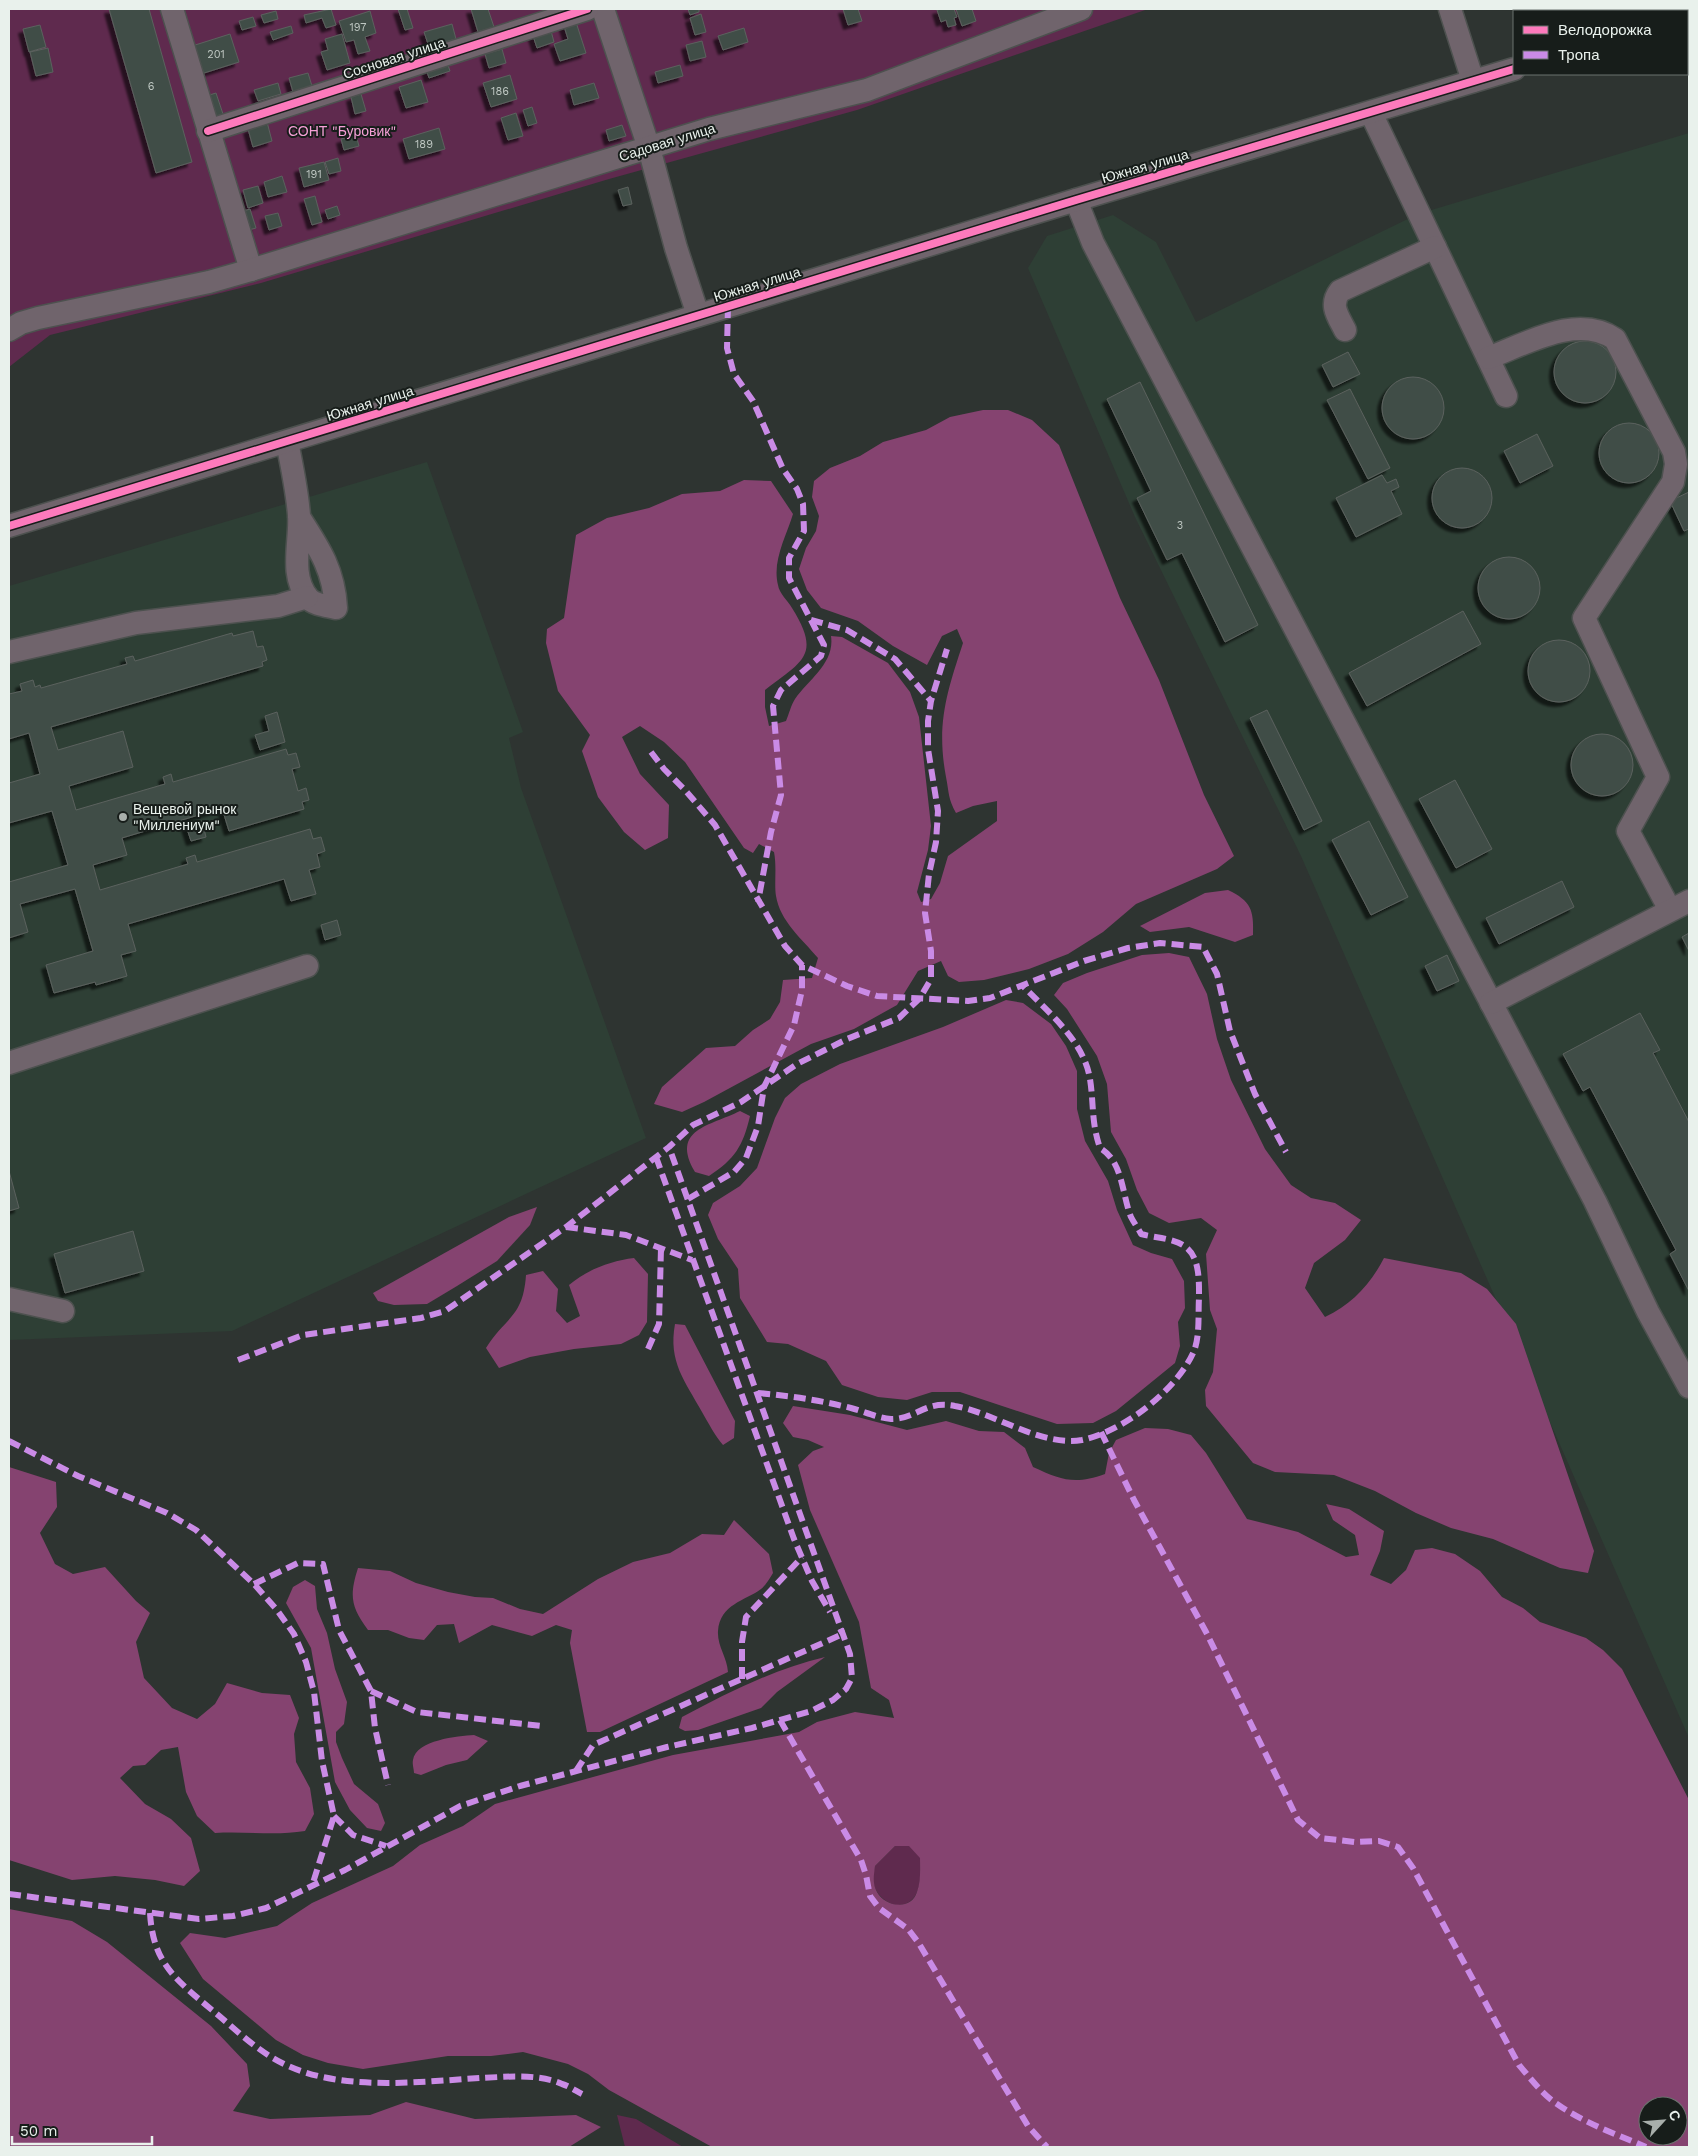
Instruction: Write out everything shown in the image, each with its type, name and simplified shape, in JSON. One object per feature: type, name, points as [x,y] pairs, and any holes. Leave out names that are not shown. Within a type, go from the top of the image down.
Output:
[{"type":"street","points":[[172,9],[251,270]]},
{"type":"street","name":"Сосновая улица","points":[[208,131],[587,9]]},
{"type":"street","points":[[603,9],[649,148],[674,239],[698,315]]},
{"type":"street","name":"Садовая улица","points":[[9,330],[21,323],[38,318],[209,282],[741,120],[867,90],[1081,9]]},
{"type":"street","points":[[1450,9],[1473,81]]},
{"type":"street","name":"Южная улица","points":[[9,526],[1513,68]]},
{"type":"street","points":[[1371,113],[1506,396]]},
{"type":"street","points":[[1076,200],[1092,243],[1595,1201],[1648,1312],[1689,1387]]},
{"type":"street","points":[[1345,330],[1334,307],[1335,297],[1340,291],[1435,247]]},
{"type":"street","points":[[1488,358],[1565,329],[1580,327],[1605,332],[1615,339],[1674,452],[1676,464],[1673,482],[1584,618],[1658,777],[1628,831],[1680,906],[1490,1003]]},
{"type":"street","points":[[287,442],[299,516],[297,567],[307,597],[313,602],[336,608],[335,586],[326,562],[299,516]]},
{"type":"street","points":[[9,652],[136,623],[278,606],[307,597]]},
{"type":"street","points":[[9,1063],[306,966]]},
{"type":"street","points":[[9,1299],[63,1311]]},
{"type":"shaded area","points":[[1689,133],[1689,1738],[1301,856],[1135,517],[1028,268],[1047,236],[1113,215],[1156,242],[1196,322],[1418,214]]},
{"type":"shaded area","points":[[983,410],[1008,410],[1032,420],[1059,445],[1120,598],[1159,680],[1204,795],[1234,856],[1217,869],[1136,904],[1103,932],[1068,954],[1029,969],[984,980],[959,982],[948,976],[941,961],[918,971],[897,1005],[854,1029],[811,1044],[682,1112],[654,1104],[662,1087],[706,1048],[735,1046],[753,1030],[770,1019],[780,1002],[783,980],[812,978],[818,958],[787,922],[778,905],[775,891],[774,852],[759,844],[753,853],[744,848],[685,762],[664,742],[640,726],[622,737],[640,774],[669,805],[668,838],[645,850],[624,832],[598,797],[582,751],[590,735],[558,691],[546,643],[547,629],[564,618],[576,535],[607,518],[649,508],[682,494],[720,491],[744,480],[771,481],[793,514],[778,558],[777,576],[780,591],[801,624],[806,637],[806,647],[804,656],[798,664],[765,690],[765,707],[769,726],[786,721],[795,699],[825,663],[831,646],[831,636],[842,637],[888,663],[910,692],[919,717],[931,826],[928,850],[917,892],[921,902],[931,899],[940,883],[948,856],[997,821],[997,801],[973,806],[956,813],[949,795],[943,758],[943,724],[948,693],[963,643],[957,629],[942,636],[927,665],[893,646],[858,621],[821,608],[807,590],[799,569],[806,548],[816,531],[819,516],[812,497],[814,481],[830,468],[860,456],[883,442],[926,430],[950,417]]},
{"type":"shaded area","name":"Вещевой рынок \"Миллениум\"","points":[[427,462],[523,732],[509,738],[521,788],[646,1138],[232,1331],[9,1340],[9,586]]},
{"type":"shaded area","points":[[1228,890],[1242,898],[1250,907],[1253,919],[1253,935],[1235,942],[1189,927],[1150,932],[1140,926],[1205,893]]},
{"type":"shaded area","points":[[1169,953],[1189,957],[1207,994],[1217,1039],[1231,1080],[1265,1149],[1291,1185],[1311,1198],[1335,1203],[1361,1220],[1345,1240],[1314,1263],[1305,1288],[1325,1317],[1344,1306],[1359,1293],[1373,1277],[1384,1258],[1461,1273],[1487,1289],[1516,1324],[1594,1551],[1588,1573],[1560,1568],[1493,1539],[1451,1528],[1416,1513],[1375,1491],[1334,1475],[1275,1472],[1253,1463],[1206,1406],[1205,1390],[1213,1372],[1217,1329],[1210,1310],[1206,1254],[1217,1230],[1201,1218],[1169,1223],[1149,1213],[1137,1190],[1126,1159],[1111,1132],[1107,1084],[1097,1056],[1067,1009],[1054,995],[1063,983],[1087,973],[1142,955]]},
{"type":"shaded area","points":[[1006,1000],[1023,1003],[1051,1024],[1066,1046],[1077,1071],[1077,1109],[1085,1141],[1108,1181],[1117,1210],[1133,1245],[1172,1259],[1184,1281],[1185,1308],[1178,1322],[1180,1346],[1175,1363],[1116,1411],[1093,1423],[1057,1424],[960,1392],[932,1392],[907,1400],[878,1397],[842,1385],[826,1361],[788,1344],[767,1342],[740,1298],[738,1269],[718,1239],[708,1215],[713,1203],[740,1186],[757,1168],[775,1118],[785,1098],[801,1084],[840,1064],[943,1027]]},
{"type":"shaded area","points":[[740,1111],[750,1116],[737,1151],[725,1164],[709,1176],[695,1172],[689,1158],[687,1146],[690,1138],[706,1126]]},
{"type":"shaded area","points":[[537,1207],[530,1225],[497,1261],[427,1304],[394,1305],[378,1301],[373,1293],[509,1217]]},
{"type":"shaded area","points":[[634,1258],[648,1274],[647,1322],[639,1335],[621,1344],[574,1349],[530,1357],[499,1368],[486,1348],[517,1309],[524,1289],[526,1275],[543,1271],[558,1289],[556,1311],[567,1323],[580,1316],[569,1285],[584,1274],[600,1267]]},
{"type":"shaded area","points":[[675,1324],[685,1325],[735,1421],[734,1438],[723,1445],[709,1425],[679,1371],[674,1349]]},
{"type":"shaded area","points":[[793,1406],[850,1415],[907,1430],[946,1421],[979,1431],[1004,1432],[1025,1448],[1033,1467],[1060,1478],[1076,1480],[1105,1474],[1109,1453],[1116,1440],[1145,1428],[1168,1429],[1191,1435],[1206,1453],[1247,1519],[1298,1532],[1346,1557],[1359,1555],[1355,1535],[1333,1520],[1326,1504],[1349,1509],[1384,1531],[1380,1551],[1370,1575],[1391,1584],[1406,1570],[1415,1550],[1432,1548],[1455,1554],[1480,1571],[1502,1597],[1523,1608],[1540,1622],[1586,1638],[1603,1650],[1622,1669],[1689,1800],[1689,2147],[712,2147],[609,2090],[588,2074],[568,2064],[523,2052],[491,2056],[448,2056],[363,2069],[328,2063],[303,2055],[276,2040],[203,1979],[180,1943],[190,1933],[225,1938],[277,1926],[312,1903],[393,1866],[420,1845],[463,1826],[495,1804],[673,1755],[799,1732],[817,1722],[855,1712],[894,1718],[889,1700],[871,1688],[859,1622],[810,1510],[798,1465],[813,1451],[824,1447],[808,1440],[793,1437],[783,1423]],"holes":[[[895,1846],[909,1846],[920,1858],[920,1879],[917,1892],[909,1902],[898,1905],[892,1904],[881,1897],[875,1889],[875,1866]]]},
{"type":"shaded area","points":[[9,1467],[56,1482],[57,1507],[40,1533],[55,1564],[73,1574],[105,1567],[136,1601],[150,1613],[136,1642],[144,1678],[172,1708],[197,1719],[215,1704],[227,1683],[262,1693],[290,1695],[299,1718],[294,1734],[296,1762],[310,1788],[314,1814],[305,1831],[215,1833],[197,1816],[186,1792],[178,1747],[161,1750],[145,1765],[133,1766],[120,1778],[145,1804],[171,1819],[191,1838],[200,1871],[184,1886],[155,1880],[115,1876],[72,1880],[9,1860]]},
{"type":"shaded area","points":[[734,1520],[769,1554],[773,1573],[761,1589],[734,1604],[723,1615],[718,1636],[728,1672],[600,1732],[587,1732],[570,1643],[572,1630],[556,1625],[532,1636],[492,1625],[459,1643],[454,1624],[437,1625],[424,1640],[409,1638],[388,1630],[368,1630],[358,1615],[353,1601],[353,1586],[358,1568],[390,1571],[416,1583],[448,1592],[493,1598],[520,1609],[543,1614],[598,1579],[633,1562],[670,1553],[702,1534],[724,1535]]},
{"type":"shaded area","points":[[305,1580],[315,1586],[317,1609],[327,1633],[335,1669],[347,1702],[344,1724],[336,1732],[336,1742],[354,1784],[378,1804],[385,1823],[381,1831],[367,1828],[350,1810],[335,1782],[311,1648],[286,1603],[293,1587]]},
{"type":"shaded area","points":[[825,1657],[777,1692],[761,1708],[698,1730],[685,1731],[679,1728],[682,1717],[734,1691],[787,1668]]},
{"type":"shaded area","points":[[474,1735],[488,1741],[467,1760],[446,1765],[421,1775],[414,1773],[413,1760],[416,1753],[422,1748],[439,1740]]},
{"type":"shaded area","points":[[9,1909],[72,1921],[107,1942],[211,2026],[247,2064],[250,2086],[233,2111],[270,2119],[370,2115],[406,2102],[475,2119],[576,2115],[601,2127],[569,2147],[9,2147]]},
{"type":"green space","name":"СОНТ \"Буровик\"","points":[[9,9],[1148,9],[857,110],[609,179],[261,283],[50,335],[9,367]]},
{"type":"green space","points":[[895,1846],[910,1846],[920,1857],[920,1877],[917,1892],[910,1902],[897,1905],[884,1900],[875,1888],[873,1881],[875,1866]]},
{"type":"green space","points":[[617,2115],[636,2119],[683,2147],[625,2147]]},
{"type":"building","points":[[109,9],[149,9],[192,162],[156,173]]},
{"type":"building","points":[[331,9],[336,25],[326,28],[322,18],[306,23],[304,15]]},
{"type":"building","points":[[398,9],[407,9],[413,28],[405,30]]},
{"type":"building","points":[[471,9],[488,9],[494,27],[478,32]]},
{"type":"building","points":[[688,9],[699,9],[699,12],[690,15]]},
{"type":"building","points":[[843,9],[858,9],[862,21],[848,25]]},
{"type":"building","points":[[954,9],[957,17],[954,18],[956,25],[948,27],[946,20],[941,22],[937,10]]},
{"type":"building","points":[[956,9],[972,9],[976,21],[962,26]]},
{"type":"building","points":[[276,11],[278,19],[264,23],[261,15]]},
{"type":"building","points":[[370,11],[376,33],[365,37],[370,51],[358,54],[354,40],[346,42],[339,21]]},
{"type":"building","points":[[701,14],[706,32],[695,35],[690,18]]},
{"type":"building","points":[[253,17],[256,26],[242,30],[239,21]]},
{"type":"building","points":[[575,19],[586,53],[560,61],[554,44],[568,39],[563,23]]},
{"type":"building","points":[[452,24],[456,39],[429,47],[424,32]]},
{"type":"building","points":[[40,25],[46,47],[29,52],[23,29]]},
{"type":"building","points":[[291,26],[293,33],[273,40],[270,32]]},
{"type":"building","points":[[550,27],[554,42],[537,48],[532,33]]},
{"type":"building","points":[[744,28],[748,42],[723,50],[718,36]]},
{"type":"building","points":[[230,34],[239,62],[201,74],[192,46]]},
{"type":"building","points":[[342,34],[350,63],[327,70],[321,52],[328,50],[325,39]]},
{"type":"building","points":[[702,41],[706,57],[690,61],[686,45]]},
{"type":"building","points":[[48,48],[53,72],[36,76],[30,52]]},
{"type":"building","points":[[502,49],[506,63],[489,68],[485,54]]},
{"type":"building","points":[[447,62],[450,71],[429,78],[426,69]]},
{"type":"building","points":[[680,65],[683,76],[658,83],[655,72]]},
{"type":"building","points":[[308,73],[312,86],[293,92],[289,78]]},
{"type":"building","points":[[510,75],[517,99],[491,107],[483,83]]},
{"type":"building","points":[[421,80],[428,102],[406,108],[399,87]]},
{"type":"building","points":[[278,83],[281,94],[258,101],[254,90]]},
{"type":"building","points":[[594,83],[599,98],[574,105],[570,90]]},
{"type":"building","points":[[216,93],[223,114],[212,118],[206,96]]},
{"type":"building","points":[[361,94],[366,111],[355,114],[351,97]]},
{"type":"building","points":[[532,107],[537,123],[528,126],[523,110]]},
{"type":"building","points":[[516,113],[523,136],[508,140],[501,118]]},
{"type":"building","points":[[267,122],[272,141],[253,147],[248,129]]},
{"type":"building","points":[[622,125],[626,136],[609,141],[606,130]]},
{"type":"building","points":[[439,128],[445,149],[409,159],[403,139]]},
{"type":"building","points":[[356,135],[359,146],[344,150],[341,139]]},
{"type":"building","points":[[338,158],[341,171],[329,174],[325,162]]},
{"type":"building","points":[[324,162],[329,180],[304,187],[299,168]]},
{"type":"building","points":[[282,176],[287,192],[268,197],[264,182]]},
{"type":"building","points":[[258,186],[263,203],[248,208],[243,190]]},
{"type":"building","points":[[628,187],[632,204],[623,206],[618,190]]},
{"type":"building","points":[[315,196],[322,222],[312,225],[304,199]]},
{"type":"building","points":[[337,206],[340,215],[328,219],[325,210]]},
{"type":"building","points":[[250,209],[256,228],[245,231],[240,212]]},
{"type":"building","points":[[278,213],[282,226],[269,230],[265,216]]},
{"type":"building","points":[[1585,341],[1597,344],[1607,350],[1613,360],[1616,372],[1613,384],[1607,394],[1597,400],[1585,403],[1573,400],[1563,394],[1557,384],[1554,372],[1557,360],[1563,350],[1573,344]]},
{"type":"building","points":[[1348,352],[1360,374],[1333,387],[1322,365]]},
{"type":"building","points":[[1413,377],[1425,380],[1435,386],[1441,396],[1444,408],[1441,420],[1435,430],[1425,436],[1413,439],[1401,436],[1391,430],[1385,420],[1382,408],[1385,396],[1391,386],[1401,380]]},
{"type":"building","points":[[1140,382],[1258,625],[1225,642],[1182,553],[1167,560],[1137,498],[1151,491],[1107,399]]},
{"type":"building","points":[[1350,389],[1390,468],[1368,479],[1327,400]]},
{"type":"building","points":[[1623,423],[1635,423],[1646,428],[1654,436],[1659,447],[1657,465],[1646,478],[1635,483],[1623,483],[1612,478],[1604,470],[1599,459],[1599,447],[1604,436],[1612,428]]},
{"type":"building","points":[[1537,434],[1553,466],[1520,483],[1504,451]]},
{"type":"building","points":[[1456,468],[1468,468],[1484,476],[1490,486],[1492,498],[1490,510],[1484,520],[1468,528],[1456,528],[1440,520],[1432,504],[1432,492],[1440,476]]},
{"type":"building","points":[[1382,475],[1387,483],[1396,479],[1399,487],[1391,491],[1402,514],[1356,537],[1336,498]]},
{"type":"building","points":[[1689,492],[1689,529],[1684,531],[1670,501]]},
{"type":"building","points":[[1509,557],[1521,560],[1531,566],[1537,576],[1540,588],[1537,600],[1531,610],[1521,616],[1509,619],[1497,616],[1487,610],[1481,600],[1478,588],[1481,576],[1487,566],[1497,560]]},
{"type":"building","points":[[1463,611],[1481,644],[1367,706],[1349,673]]},
{"type":"building","name":"Вещевой рынок \"Миллениум\"","points":[[253,631],[257,647],[263,646],[267,660],[262,662],[263,666],[51,727],[58,750],[123,731],[133,767],[69,786],[76,810],[165,784],[163,777],[171,774],[173,782],[286,749],[288,755],[296,753],[300,767],[292,769],[298,791],[306,788],[309,800],[302,802],[304,809],[229,831],[222,808],[122,838],[127,855],[93,865],[100,890],[188,864],[186,858],[195,855],[197,862],[310,829],[313,839],[321,837],[325,851],[317,854],[320,867],[309,870],[316,894],[291,901],[284,879],[128,924],[136,951],[121,955],[127,976],[96,985],[95,982],[54,993],[46,965],[93,951],[75,889],[20,904],[28,932],[9,938],[9,882],[68,865],[52,811],[9,823],[9,783],[40,774],[29,733],[9,739],[9,694],[22,691],[20,684],[33,680],[35,687],[40,685],[41,688],[127,664],[125,658],[133,656],[135,661],[232,633],[233,636]]},
{"type":"building","points":[[1559,640],[1571,643],[1581,649],[1587,659],[1590,671],[1587,683],[1581,693],[1571,699],[1559,702],[1547,699],[1537,693],[1531,683],[1528,671],[1531,659],[1537,649],[1547,643]]},
{"type":"building","points":[[1267,710],[1322,821],[1304,830],[1250,718]]},
{"type":"building","points":[[277,712],[285,742],[260,750],[255,735],[269,731],[265,716]]},
{"type":"building","points":[[1602,734],[1614,737],[1624,743],[1630,753],[1633,765],[1630,777],[1624,787],[1614,793],[1602,796],[1590,793],[1580,787],[1574,777],[1571,765],[1574,753],[1580,743],[1590,737]]},
{"type":"building","points":[[1455,780],[1492,849],[1456,868],[1419,799]]},
{"type":"building","points":[[202,821],[206,837],[191,841],[186,826]]},
{"type":"building","points":[[1369,821],[1408,897],[1371,915],[1332,840]]},
{"type":"building","points":[[1562,881],[1574,907],[1499,944],[1486,918]]},
{"type":"building","points":[[337,920],[341,935],[325,940],[321,925]]},
{"type":"building","points":[[1689,933],[1689,951],[1682,937]]},
{"type":"building","points":[[1447,955],[1459,981],[1437,991],[1425,966]]},
{"type":"building","points":[[1640,1013],[1660,1050],[1653,1053],[1689,1122],[1689,1291],[1670,1254],[1676,1250],[1590,1087],[1583,1091],[1563,1054]]},
{"type":"building","points":[[9,1171],[19,1208],[9,1211]]},
{"type":"building","points":[[133,1231],[144,1271],[65,1293],[54,1254]]},
{"type":"marked path","points":[[728,306],[727,348],[734,374],[753,401],[783,469],[797,489],[803,504],[804,531],[789,558],[789,578],[824,645],[821,656],[781,690],[773,706],[781,795],[771,832],[758,902]]},
{"type":"marked path","points":[[811,620],[847,630],[895,659],[931,701]]},
{"type":"marked path","points":[[238,1360],[303,1335],[421,1318],[445,1311],[566,1227],[669,1147],[693,1125],[741,1102],[797,1064],[847,1039],[899,1018],[920,998],[931,979],[931,951],[925,913],[929,874],[936,842],[938,811],[928,749],[928,721],[931,701],[947,649]]},
{"type":"marked path","points":[[651,752],[715,825],[785,946],[802,965],[847,986],[877,996],[968,1001],[990,998],[1084,961],[1128,948],[1160,943],[1203,947],[1217,974],[1230,1031],[1255,1094],[1286,1152]]},
{"type":"marked path","points":[[688,1199],[734,1172],[746,1158],[758,1126],[764,1087],[794,1025],[802,990],[802,965]]},
{"type":"marked path","points":[[758,1393],[828,1403],[891,1419],[908,1416],[928,1407],[955,1406],[986,1415],[1050,1439],[1082,1440],[1115,1428],[1147,1407],[1162,1394],[1186,1366],[1194,1351],[1198,1332],[1199,1278],[1194,1258],[1187,1248],[1177,1242],[1141,1234],[1131,1217],[1118,1170],[1108,1154],[1100,1148],[1094,1121],[1090,1079],[1081,1052],[1064,1028],[1023,986]]},
{"type":"marked path","points":[[9,1894],[199,1919],[233,1916],[266,1908],[345,1870],[460,1806],[520,1786],[667,1747],[752,1728],[811,1711],[833,1700],[846,1689],[852,1678],[850,1654],[669,1147]]},
{"type":"marked path","points":[[656,1157],[794,1539],[812,1581],[830,1612]]},
{"type":"marked path","points":[[566,1227],[626,1235],[692,1260]]},
{"type":"marked path","points":[[648,1349],[659,1324],[661,1248]]},
{"type":"marked path","points":[[1101,1432],[1134,1500],[1206,1632],[1298,1820],[1320,1838],[1355,1842],[1379,1841],[1398,1847],[1413,1868],[1519,2065],[1546,2096],[1567,2111],[1600,2128],[1646,2147]]},
{"type":"marked path","points":[[9,1441],[78,1476],[167,1513],[196,1530],[254,1584],[277,1610],[294,1634],[306,1662],[314,1692],[322,1761],[334,1816],[312,1886]]},
{"type":"marked path","points":[[742,1679],[742,1642],[746,1617],[802,1557]]},
{"type":"marked path","points":[[254,1584],[298,1563],[323,1564],[339,1630],[371,1691],[375,1728],[388,1785]]},
{"type":"marked path","points":[[576,1771],[593,1745],[843,1634],[840,1629]]},
{"type":"marked path","points":[[371,1691],[417,1712],[542,1726]]},
{"type":"marked path","points":[[780,1720],[861,1860],[870,1896],[879,1908],[908,1929],[918,1942],[1028,2126],[1047,2147]]},
{"type":"marked path","points":[[334,1816],[353,1835],[386,1846]]},
{"type":"marked path","points":[[150,1913],[156,1945],[168,1969],[187,1989],[245,2038],[263,2052],[282,2063],[304,2072],[353,2082],[405,2083],[521,2076],[542,2078],[567,2086],[582,2094]]},
{"type":"cycle path","points":[[208,131],[587,9]]},
{"type":"cycle path","points":[[9,526],[1076,200],[1513,69]]},
{"type":"place","name":"Вещевой рынок \"Миллениум\"","points":[[123,817]]}]
